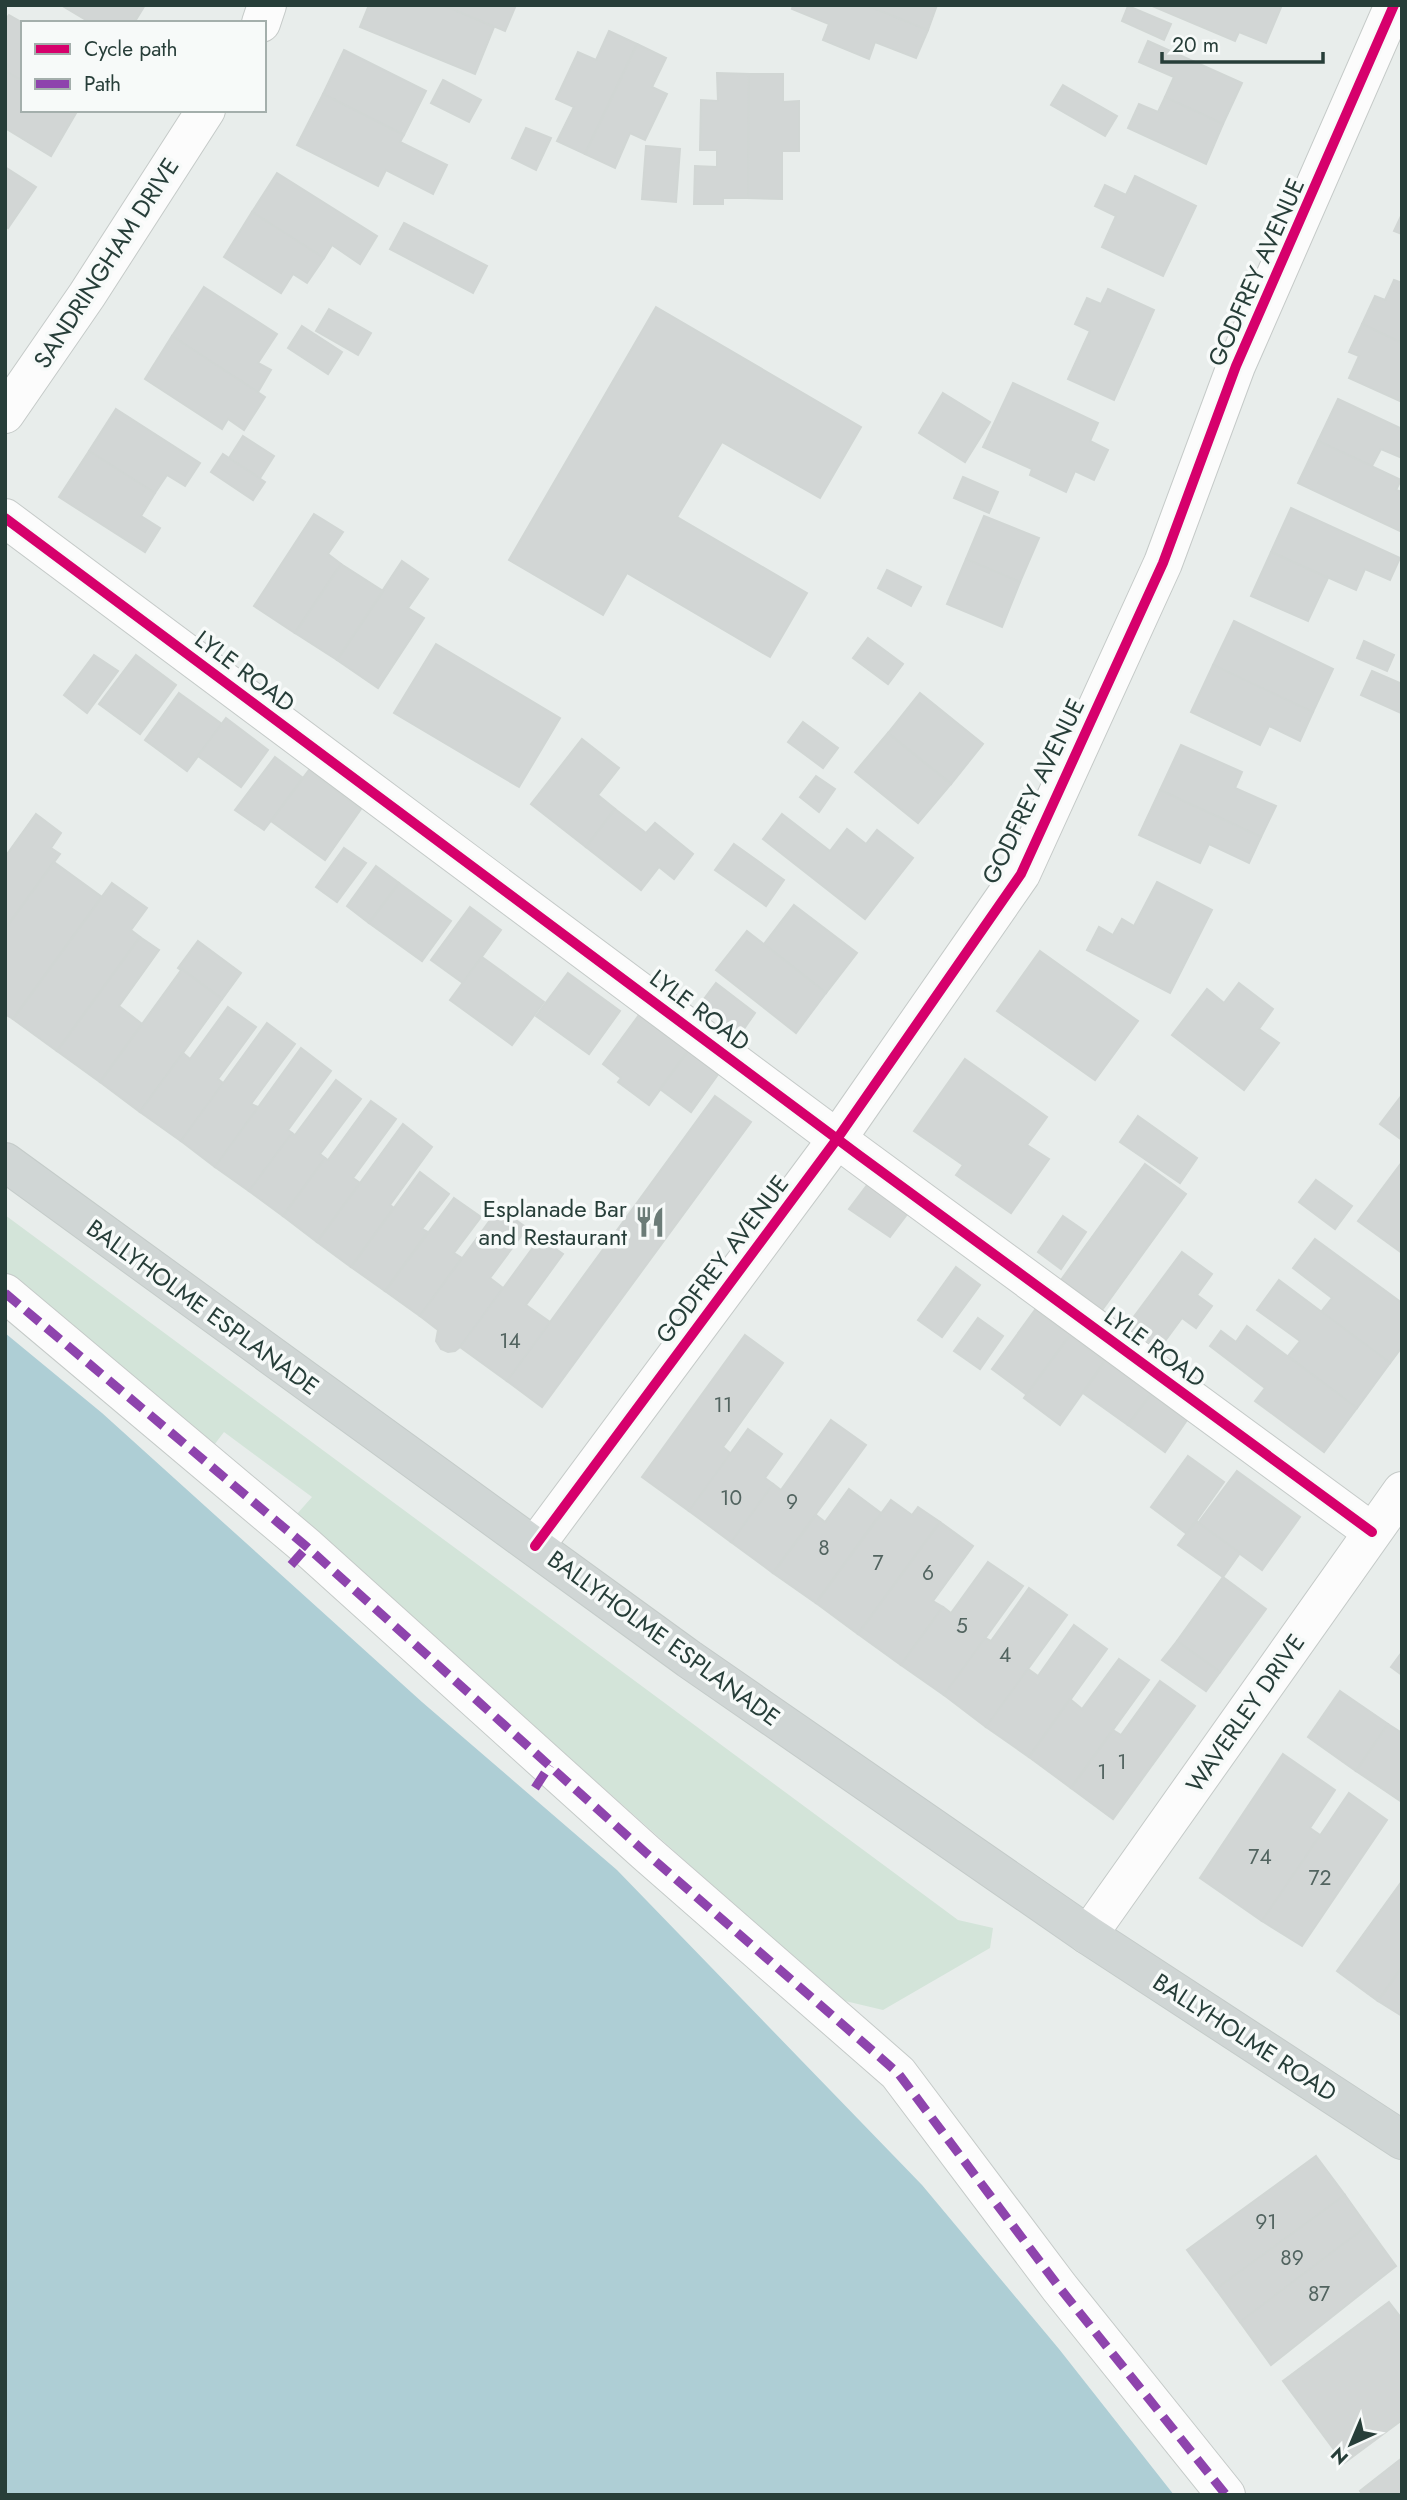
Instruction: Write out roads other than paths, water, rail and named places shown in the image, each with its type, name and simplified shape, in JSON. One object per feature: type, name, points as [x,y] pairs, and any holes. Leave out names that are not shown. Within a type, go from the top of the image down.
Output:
[{"type":"main road","name":"BALLYHOLME ESPLANADE","points":[[5,1163],[689,1659],[1088,1935]]},
{"type":"main road","name":"BALLYHOLME ROAD","points":[[1088,1935],[1402,2140]]},
{"type":"street","name":"GODFREY AVENUE","points":[[535,1546],[837,1139],[1021,874],[1163,563],[1236,366],[1394,5]]},
{"type":"street","name":"SANDRINGHAM DRIVE","points":[[5,414],[87,295],[205,112]]},
{"type":"street","name":"LYLE ROAD","points":[[5,518],[837,1139],[1372,1532]]},
{"type":"street","points":[[5,1293],[307,1547],[645,1852],[898,2073],[1059,2287],[1226,2495]]},
{"type":"street","name":"WAVERLEY DRIVE","points":[[1088,1935],[1402,1492]]},
{"type":"water","points":[[5,1333],[102,1413],[422,1702],[617,1870],[922,2185],[1059,2349],[1174,2495],[5,2495]]},
{"type":"place","name":"Esplanade Bar and Restaurant","points":[[650,1222]]}]
